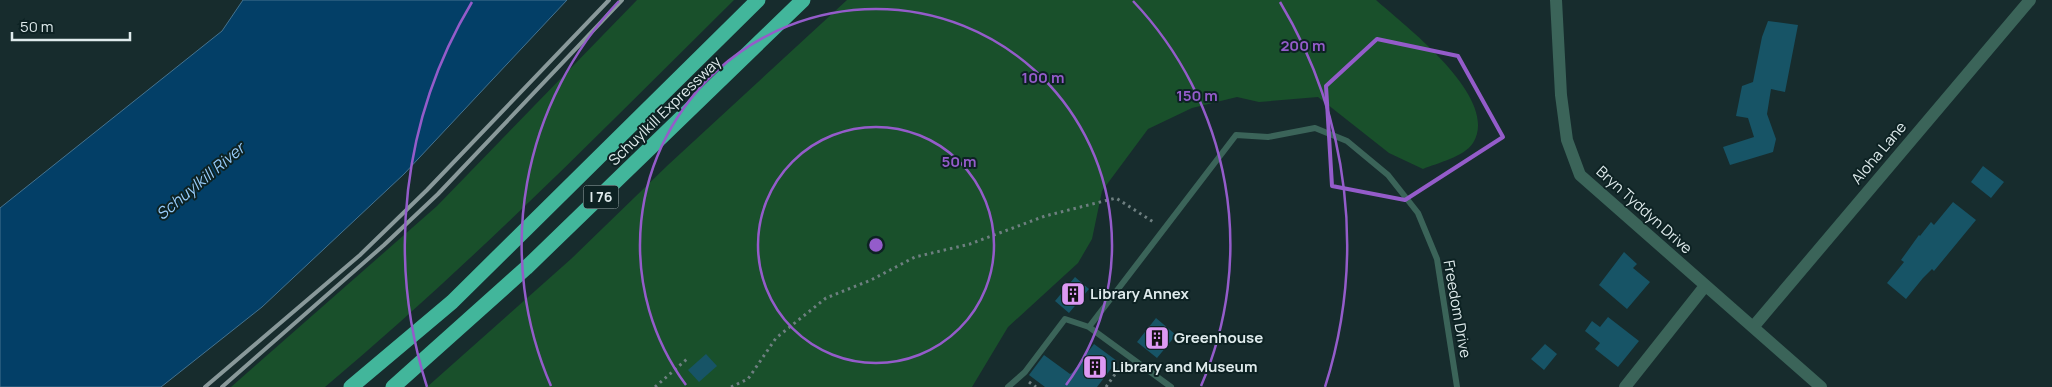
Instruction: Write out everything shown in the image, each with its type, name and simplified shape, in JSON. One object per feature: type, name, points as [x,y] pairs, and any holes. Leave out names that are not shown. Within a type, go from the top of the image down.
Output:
[{"type":"highway","name":"Schuylkill Expressway","points":[[351,387],[452,302],[758,0]]},
{"type":"highway","name":"Schuylkill Expressway","points":[[393,387],[526,268],[803,0]]},
{"type":"street","name":"Bryn Tyddyn Drive","points":[[1556,0],[1561,95],[1567,140],[1580,175],[1705,286],[1754,326],[1821,387]]},
{"type":"street","name":"Aloha Lane","points":[[1754,326],[2030,0]]},
{"type":"street","points":[[1626,387],[1705,286]]},
{"type":"lane","name":"Freedom Drive","points":[[1164,229],[1236,135],[1268,137],[1315,128],[1347,141],[1388,175],[1418,214],[1436,259],[1457,387]]},
{"type":"lane","points":[[1089,327],[1164,229]]},
{"type":"lane","points":[[1008,387],[1024,372],[1065,320],[1089,327],[1171,387]]},
{"type":"path","points":[[731,387],[748,379],[776,338],[826,298],[871,280],[915,257],[970,244],[1045,216],[1116,198],[1164,229]]},
{"type":"path","points":[[1106,387],[1128,356]]},
{"type":"path","points":[[655,387],[687,359]]},
{"type":"highlighted area","points":[[1377,39],[1458,56],[1503,137],[1405,200],[1332,186],[1326,86]]},
{"type":"green space","points":[[637,0],[734,0],[483,246],[325,387],[231,387],[437,206]]},
{"type":"green space","points":[[847,0],[1376,0],[1446,64],[1474,105],[1478,125],[1473,143],[1469,148],[1457,156],[1423,169],[1389,153],[1318,97],[1259,102],[1237,97],[1192,108],[1148,129],[1102,191],[1092,239],[1078,263],[1008,327],[972,387],[427,387],[571,259],[668,165]]},
{"type":"water","name":"Schuylkill River","points":[[243,0],[567,0],[404,174],[262,307],[161,387],[0,387],[0,208],[222,31]]},
{"type":"building","points":[[1768,21],[1798,25],[1785,92],[1771,89],[1767,114],[1776,139],[1773,152],[1730,165],[1723,147],[1754,137],[1748,118],[1736,116],[1742,86],[1753,82],[1762,37]]},
{"type":"building","points":[[1983,166],[2004,182],[1991,198],[1971,182]]},
{"type":"building","points":[[1953,202],[1976,220],[1934,271],[1932,269],[1906,299],[1887,283],[1904,262],[1901,260],[1919,235],[1931,222],[1934,225]]},
{"type":"building","points":[[1624,252],[1637,264],[1633,268],[1650,282],[1627,309],[1599,285]]},
{"type":"building","name":"Library Annex","points":[[1075,277],[1089,289],[1069,313],[1055,301]]},
{"type":"building","points":[[1608,317],[1639,341],[1618,367],[1595,349],[1600,343],[1585,331],[1592,321],[1600,327]]},
{"type":"building","name":"Greenhouse","points":[[1156,318],[1176,335],[1157,358],[1137,342]]},
{"type":"building","name":"Library and Museum","points":[[1094,344],[1117,361],[1097,387],[1045,387],[1029,375],[1044,355],[1070,374]]},
{"type":"building","points":[[1545,344],[1557,354],[1544,370],[1531,359]]},
{"type":"building","points":[[706,354],[717,366],[699,382],[688,370]]},
{"type":"railway","points":[[205,387],[360,255],[427,190],[609,0]]},
{"type":"railway","points":[[222,387],[384,245],[438,194],[622,0]]},
{"type":"place","name":"Library Annex","points":[[1073,294]]},
{"type":"place","name":"Greenhouse","points":[[1157,338]]},
{"type":"place","name":"Library and Museum","points":[[1095,367]]}]
